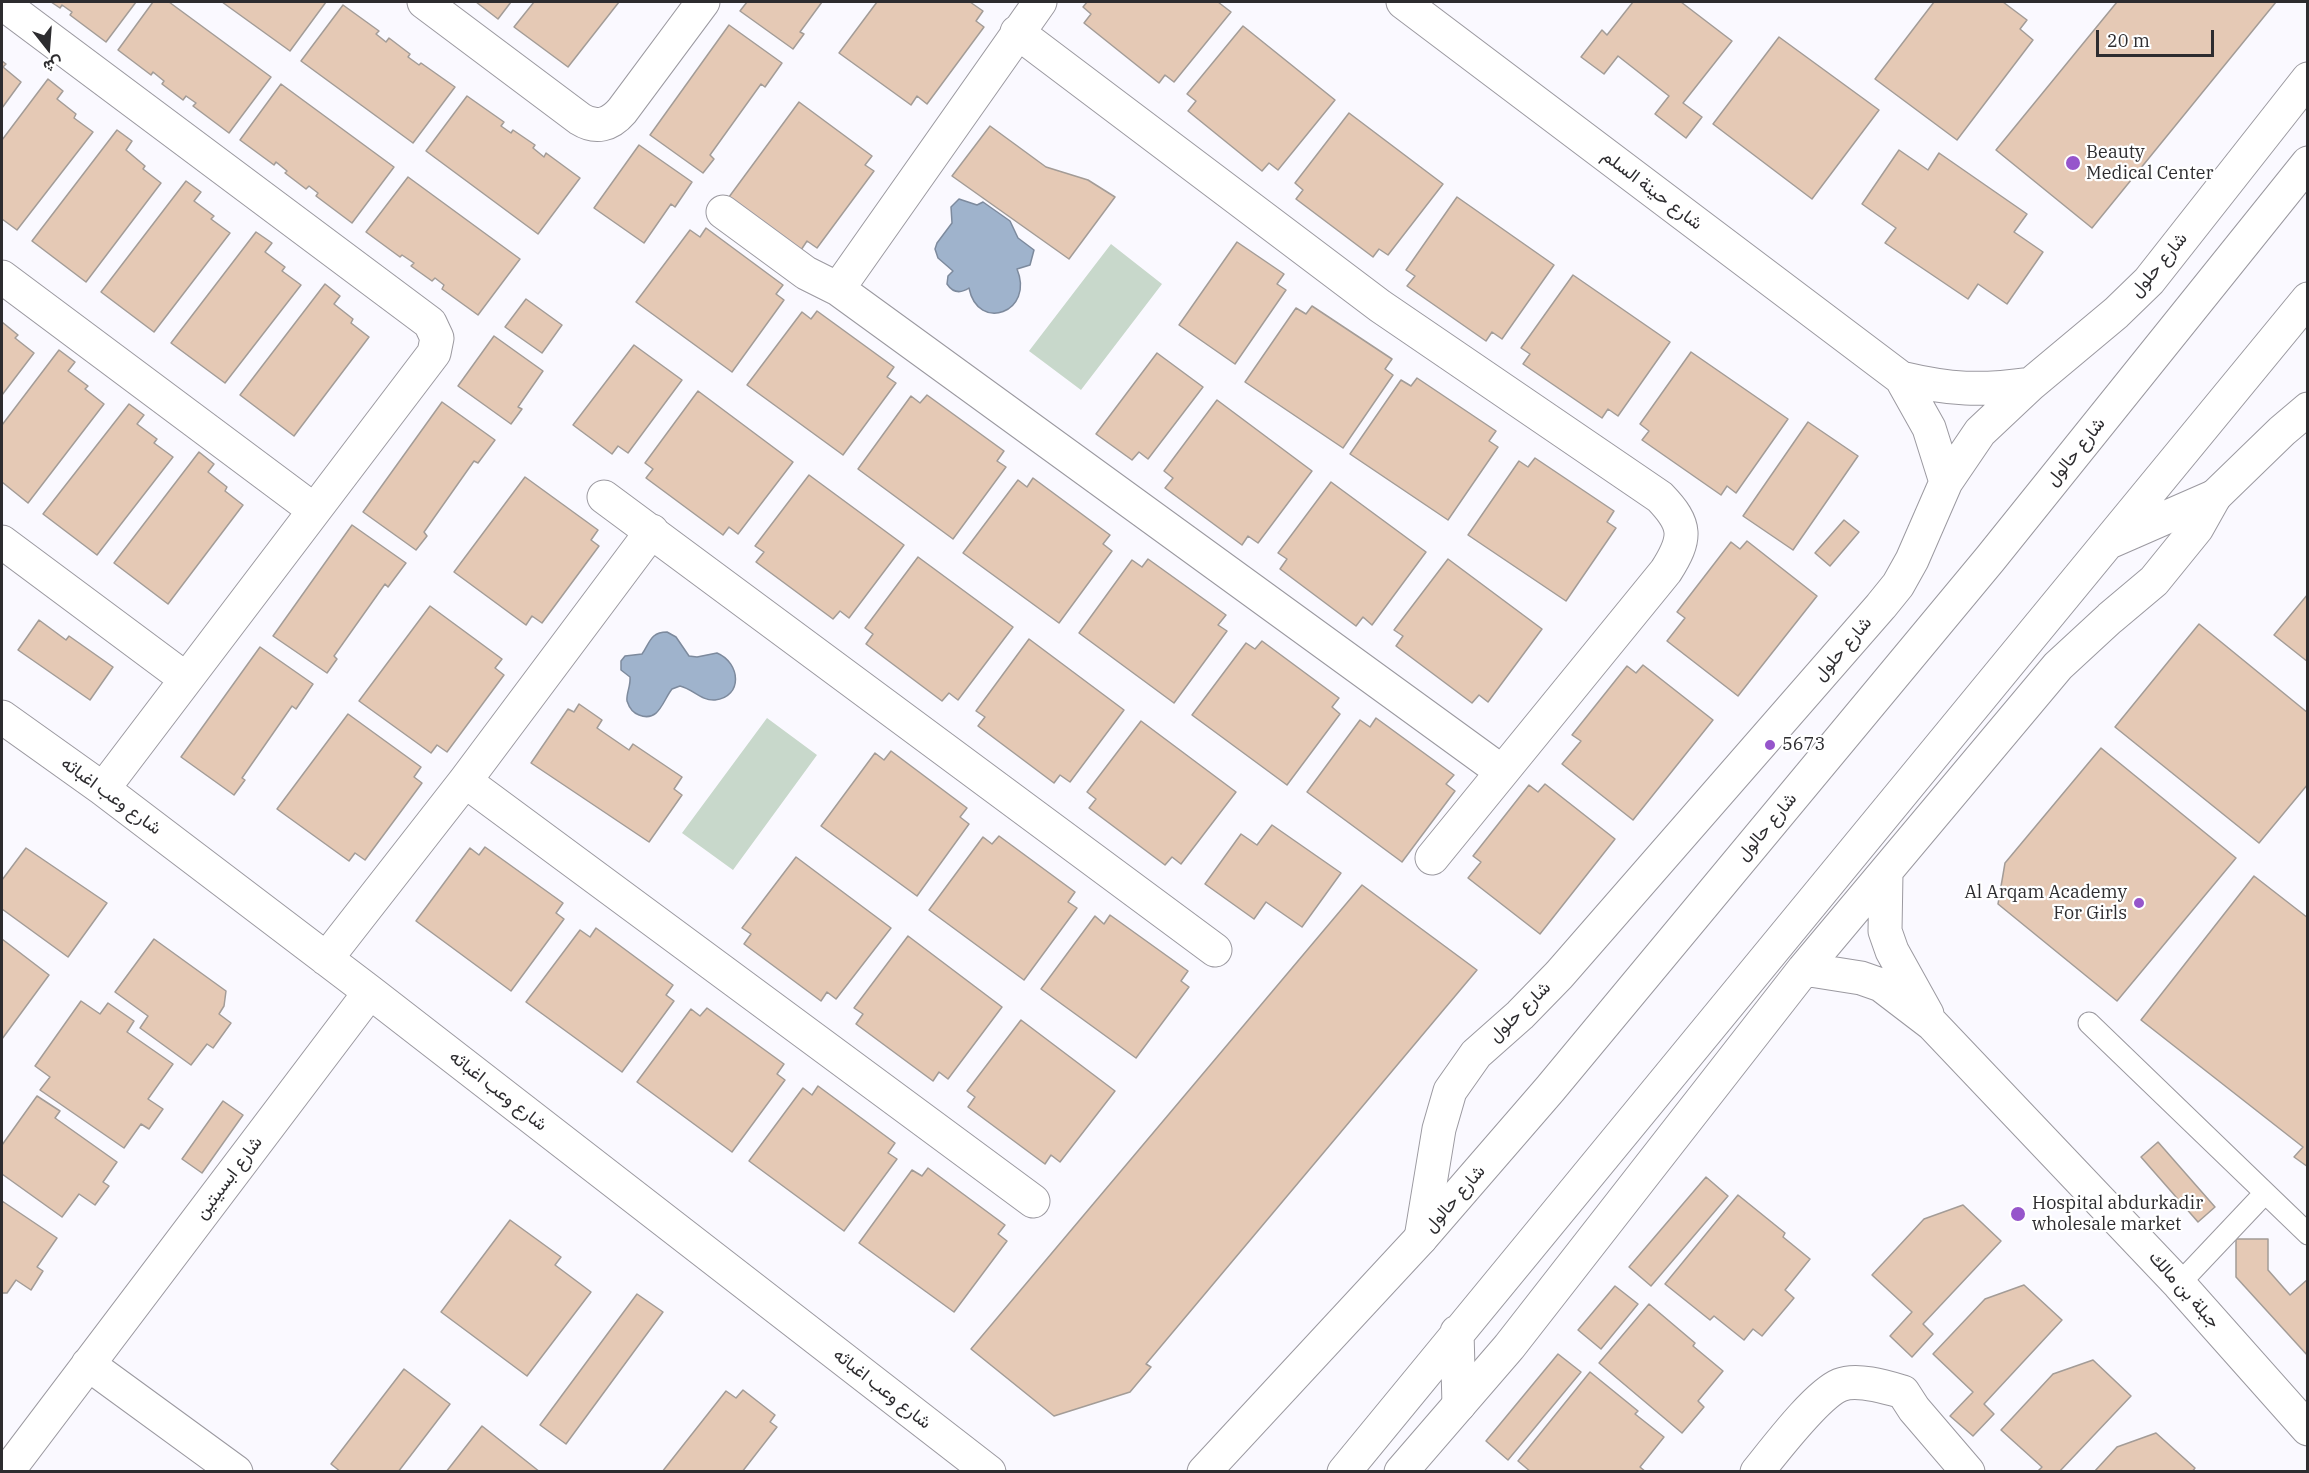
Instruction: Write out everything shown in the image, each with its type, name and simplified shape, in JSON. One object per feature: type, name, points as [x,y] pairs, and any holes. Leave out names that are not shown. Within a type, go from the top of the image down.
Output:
[{"type":"street","points":[[424,2],[580,119],[588,124],[598,125],[607,124],[622,111],[703,2]]},
{"type":"street","points":[[838,289],[1040,2]]},
{"type":"street","name":"شارع حينة السلم","points":[[1403,2],[1901,378],[1933,386],[1965,390],[2031,384]]},
{"type":"street","points":[[2,3],[429,323],[437,338],[434,353],[104,789]]},
{"type":"street","points":[[1017,32],[1380,306],[1660,497],[1676,513],[1682,531],[1678,552],[1666,571],[1432,858]]},
{"type":"street","name":"شارع حلول","points":[[1421,1238],[1439,1129],[1450,1091],[1476,1054],[1520,1016],[1558,975],[1881,606],[1898,585],[1912,560],[1946,482],[1980,432],[2149,280],[2307,79]]},
{"type":"street","name":"شارع حالول","points":[[1204,1472],[1421,1238],[1550,1089],[1990,559],[2307,163]]},
{"type":"street","points":[[723,212],[806,273],[838,289],[1501,771]]},
{"type":"street","points":[[2,277],[314,510]]},
{"type":"street","points":[[1344,1472],[2307,298]]},
{"type":"street","name":"شارع حينة السلم","points":[[1901,378],[1929,428],[1946,482]]},
{"type":"street","points":[[1401,1472],[1423,1459],[1459,1405],[1509,1347],[1804,969],[2058,666],[2154,581],[2198,528],[2215,496],[2307,409]]},
{"type":"street","points":[[2108,543],[2215,496]]},
{"type":"street","points":[[604,497],[1215,950]]},
{"type":"street","points":[[326,959],[465,781],[652,531]]},
{"type":"street","points":[[2,542],[186,680]]},
{"type":"street","name":"شارع وعب اغباثه","points":[[5,727],[104,789],[370,992],[989,1472]]},
{"type":"street","points":[[465,781],[1033,1201]]},
{"type":"street","name":"جبلة بن مالك","points":[[1886,873],[1885,931],[1893,951],[1932,1024]]},
{"type":"street","name":"جبلة بن مالك","points":[[1804,969],[1861,978],[1881,985],[1932,1024],[2179,1284],[2307,1430]]},
{"type":"street","name":"شارع ابسيتين","points":[[7,1472],[370,992]]},
{"type":"street","points":[[1457,1332],[1459,1405]]},
{"type":"street","points":[[88,1364],[236,1472]]},
{"type":"street","points":[[1757,1472],[1819,1399],[1840,1384],[1865,1383],[1903,1392],[1914,1409],[1968,1472]]},
{"type":"lane","points":[[2089,1023],[2307,1234]]},
{"type":"lane","points":[[2179,1284],[2265,1193]]},
{"type":"green space","points":[[1111,244],[1162,284],[1081,390],[1029,351]]},
{"type":"green space","points":[[767,718],[817,755],[733,870],[682,833]]},
{"type":"water","points":[[959,199],[977,205],[983,202],[1010,221],[1018,238],[1034,250],[1030,265],[1017,269],[1020,284],[1018,296],[1012,306],[1003,312],[993,313],[983,310],[974,302],[969,288],[957,292],[947,284],[948,276],[953,271],[938,258],[935,249],[952,223],[951,207]]},
{"type":"water","points":[[667,632],[676,637],[689,656],[697,657],[717,653],[725,658],[731,664],[736,679],[730,693],[724,698],[710,700],[680,686],[672,689],[660,709],[651,716],[646,717],[633,711],[627,701],[630,677],[621,670],[621,661],[625,656],[642,654],[654,636]]},
{"type":"building","points":[[51,2],[136,2],[106,42],[70,15],[72,12],[62,5],[60,8]]},
{"type":"building","points":[[153,2],[169,2],[271,77],[229,133],[193,106],[196,103],[186,96],[183,100],[162,84],[164,81],[153,72],[151,75],[118,50]]},
{"type":"building","points":[[222,2],[326,2],[290,51]]},
{"type":"building","points":[[476,2],[511,2],[498,19]]},
{"type":"building","points":[[534,2],[619,2],[568,67],[514,27]]},
{"type":"building","points":[[747,2],[822,2],[800,32],[804,34],[793,49],[740,11]]},
{"type":"building","points":[[877,2],[970,2],[983,11],[976,21],[984,27],[927,104],[917,96],[911,105],[839,53]]},
{"type":"building","points":[[1087,2],[1218,2],[1231,12],[1174,82],[1165,75],[1159,83],[1084,23],[1091,14],[1083,7]]},
{"type":"building","points":[[1633,2],[1681,2],[1732,41],[1683,103],[1702,117],[1686,138],[1655,114],[1669,96],[1618,56],[1604,74],[1581,57],[1602,30],[1607,35]]},
{"type":"building","points":[[1934,2],[2003,2],[2027,20],[2020,29],[2033,40],[1957,140],[1875,79]]},
{"type":"building","points":[[2117,2],[2276,2],[2092,228],[1996,150]]},
{"type":"building","points":[[343,5],[379,31],[376,34],[386,42],[389,38],[410,54],[408,57],[419,65],[421,63],[455,87],[413,143],[301,61]]},
{"type":"building","points":[[729,25],[782,63],[765,87],[761,84],[710,155],[714,159],[703,173],[650,135]]},
{"type":"building","points":[[1243,26],[1335,100],[1278,170],[1269,163],[1262,171],[1188,111],[1196,101],[1187,94]]},
{"type":"building","points":[[1779,37],[1879,110],[1812,199],[1713,124]]},
{"type":"building","points":[[2,61],[6,64],[3,67],[21,82],[2,108]]},
{"type":"building","points":[[48,79],[63,91],[57,99],[76,114],[74,118],[93,132],[17,230],[2,219],[2,140]]},
{"type":"building","points":[[281,84],[394,167],[352,223],[316,196],[318,193],[309,186],[306,189],[285,173],[287,171],[276,162],[274,165],[240,140]]},
{"type":"building","points":[[467,96],[504,122],[501,126],[511,133],[513,130],[535,145],[533,148],[544,157],[546,153],[580,178],[538,234],[426,151]]},
{"type":"building","points":[[799,102],[872,156],[865,165],[874,171],[817,248],[807,241],[801,250],[729,197]]},
{"type":"building","points":[[1349,113],[1443,184],[1388,255],[1379,249],[1373,257],[1296,199],[1303,190],[1295,183]]},
{"type":"building","points":[[990,126],[1046,167],[1088,180],[1115,197],[1069,259],[952,176]]},
{"type":"building","points":[[117,130],[132,141],[126,150],[145,166],[143,169],[161,183],[86,282],[32,241]]},
{"type":"building","points":[[639,145],[692,182],[675,207],[671,204],[644,243],[594,208]]},
{"type":"building","points":[[1899,150],[1928,170],[1939,153],[2027,214],[2014,232],[2043,252],[2007,304],[1978,284],[1968,299],[1885,243],[1896,228],[1862,204]]},
{"type":"building","points":[[408,177],[520,259],[478,315],[442,289],[444,285],[435,278],[432,281],[411,266],[414,263],[402,255],[400,257],[366,232]]},
{"type":"building","points":[[186,181],[201,192],[194,201],[214,216],[211,219],[230,233],[154,332],[101,292]]},
{"type":"building","points":[[1457,197],[1554,265],[1502,339],[1492,332],[1486,341],[1407,286],[1415,276],[1406,270]]},
{"type":"building","points":[[706,228],[783,285],[776,294],[784,300],[732,372],[636,302],[690,230],[700,237]]},
{"type":"building","points":[[256,232],[272,243],[265,252],[285,267],[282,271],[301,285],[225,383],[171,343]]},
{"type":"building","points":[[1237,242],[1284,274],[1277,284],[1286,290],[1235,364],[1179,325]]},
{"type":"building","points":[[1573,275],[1670,342],[1618,416],[1608,409],[1602,418],[1523,364],[1530,354],[1521,348]]},
{"type":"building","points":[[325,284],[340,296],[334,304],[353,319],[351,323],[369,337],[294,436],[240,395]]},
{"type":"building","points":[[526,299],[562,325],[542,353],[505,327]]},
{"type":"building","points":[[1312,306],[1392,359],[1385,369],[1393,375],[1343,448],[1245,382],[1296,308],[1306,314]]},
{"type":"building","points":[[817,311],[894,367],[887,377],[896,383],[843,455],[747,385],[802,312],[811,319]]},
{"type":"building","points":[[2,322],[18,335],[15,338],[34,353],[2,395]]},
{"type":"building","points":[[494,336],[543,371],[518,407],[522,409],[511,424],[458,386]]},
{"type":"building","points":[[634,345],[682,380],[628,453],[618,446],[612,454],[573,425]]},
{"type":"building","points":[[59,350],[75,362],[68,371],[88,386],[85,389],[104,404],[28,503],[2,482],[2,425]]},
{"type":"building","points":[[1691,352],[1788,419],[1736,493],[1727,486],[1721,495],[1642,440],[1649,431],[1640,424]]},
{"type":"building","points":[[1157,353],[1203,387],[1148,459],[1139,452],[1132,460],[1096,434]]},
{"type":"building","points":[[1417,378],[1496,431],[1489,441],[1498,447],[1448,520],[1350,454],[1401,380],[1411,386]]},
{"type":"building","points":[[698,391],[793,462],[738,534],[729,527],[723,535],[646,478],[653,469],[645,463]]},
{"type":"building","points":[[927,395],[1004,451],[997,461],[1006,467],[953,539],[858,469],[911,396],[920,403]]},
{"type":"building","points":[[1217,400],[1312,471],[1258,543],[1248,536],[1242,545],[1165,488],[1173,478],[1164,471]]},
{"type":"building","points":[[442,402],[495,440],[478,463],[474,461],[424,532],[427,536],[416,550],[363,512]]},
{"type":"building","points":[[129,404],[144,415],[137,424],[157,439],[154,443],[173,457],[97,555],[43,514]]},
{"type":"building","points":[[1808,422],[1858,456],[1793,550],[1743,516]]},
{"type":"building","points":[[199,452],[214,464],[208,472],[227,487],[225,491],[243,505],[168,604],[114,563]]},
{"type":"building","points":[[1535,458],[1614,511],[1607,522],[1616,528],[1566,601],[1468,535],[1519,461],[1528,467]]},
{"type":"building","points":[[809,475],[904,545],[849,618],[840,611],[833,619],[756,562],[764,552],[755,546]]},
{"type":"building","points":[[525,477],[598,530],[591,540],[599,546],[542,623],[532,616],[526,625],[454,572]]},
{"type":"building","points":[[1033,478],[1110,535],[1103,544],[1112,551],[1059,623],[963,553],[1018,480],[1027,487]]},
{"type":"building","points":[[1331,482],[1426,552],[1372,625],[1363,617],[1356,626],[1280,569],[1287,559],[1278,553]]},
{"type":"building","points":[[1844,520],[1859,532],[1830,566],[1815,553]]},
{"type":"building","points":[[352,525],[406,563],[388,587],[385,584],[334,656],[337,659],[327,673],[273,636]]},
{"type":"building","points":[[1747,541],[1817,596],[1738,696],[1667,641],[1685,618],[1677,612],[1731,542],[1740,549]]},
{"type":"building","points":[[918,557],[1013,627],[958,700],[949,693],[942,701],[866,644],[873,634],[865,628]]},
{"type":"building","points":[[1148,559],[1226,615],[1218,625],[1227,631],[1174,703],[1079,633],[1132,560],[1142,567]]},
{"type":"building","points":[[1448,559],[1542,629],[1488,702],[1479,695],[1472,703],[1396,646],[1403,636],[1394,630]]},
{"type":"building","points":[[2308,594],[2308,662],[2274,635]]},
{"type":"building","points":[[430,606],[502,659],[495,668],[504,675],[447,752],[437,745],[431,753],[359,701]]},
{"type":"building","points":[[39,620],[66,640],[69,636],[113,667],[90,700],[18,650]]},
{"type":"building","points":[[2199,624],[2308,713],[2308,784],[2259,843],[2115,727]]},
{"type":"building","points":[[1029,639],[1124,710],[1070,782],[1060,775],[1054,783],[978,726],[985,717],[976,711]]},
{"type":"building","points":[[1262,641],[1339,698],[1332,707],[1340,714],[1287,785],[1192,715],[1246,643],[1255,649]]},
{"type":"building","points":[[260,647],[313,684],[296,709],[292,706],[242,778],[245,780],[234,795],[181,757]]},
{"type":"building","points":[[1643,665],[1713,720],[1633,820],[1562,764],[1581,741],[1572,735],[1627,666],[1636,673]]},
{"type":"building","points":[[579,704],[602,720],[597,728],[629,750],[633,744],[682,777],[674,789],[682,795],[649,842],[531,763],[568,709],[574,712]]},
{"type":"building","points":[[348,714],[421,767],[414,777],[422,783],[365,860],[355,853],[349,861],[277,809]]},
{"type":"building","points":[[1376,718],[1454,775],[1446,784],[1455,791],[1402,862],[1307,792],[1360,720],[1370,727]]},
{"type":"building","points":[[1141,721],[1236,792],[1181,864],[1172,857],[1165,865],[1089,808],[1096,799],[1087,792]]},
{"type":"building","points":[[2101,748],[2236,858],[2117,1001],[1998,904],[2005,863]]},
{"type":"building","points":[[891,751],[967,808],[960,817],[969,824],[917,896],[821,826],[875,753],[884,760]]},
{"type":"building","points":[[1545,784],[1615,839],[1540,934],[1468,878],[1481,862],[1473,856],[1529,785],[1538,792]]},
{"type":"building","points":[[1272,825],[1341,873],[1302,927],[1266,902],[1254,919],[1205,884],[1241,834],[1257,845]]},
{"type":"building","points":[[999,836],[1075,892],[1068,902],[1077,908],[1024,980],[929,910],[983,837],[992,844]]},
{"type":"building","points":[[485,847],[563,903],[556,913],[564,919],[511,991],[416,921],[470,848],[479,855]]},
{"type":"building","points":[[26,848],[107,903],[68,957],[2,909],[2,880]]},
{"type":"building","points":[[796,857],[891,928],[836,999],[827,992],[821,1001],[744,944],[751,934],[742,928]]},
{"type":"building","points":[[2254,876],[2308,918],[2308,1167],[2294,1157],[2303,1147],[2141,1020]]},
{"type":"building","points":[[1362,885],[1477,970],[1146,1364],[1151,1367],[1130,1392],[1054,1416],[971,1349]]},
{"type":"building","points":[[1110,915],[1188,971],[1181,981],[1189,987],[1136,1058],[1041,989],[1095,916],[1104,924]]},
{"type":"building","points":[[596,928],[673,985],[666,995],[674,1001],[622,1072],[526,1002],[580,930],[590,937]]},
{"type":"building","points":[[908,936],[1002,1007],[948,1079],[939,1072],[933,1081],[856,1024],[863,1014],[854,1008]]},
{"type":"building","points":[[2,939],[49,975],[2,1039]]},
{"type":"building","points":[[154,939],[226,991],[224,1006],[219,1014],[231,1023],[213,1048],[207,1044],[191,1065],[140,1028],[148,1016],[115,992]]},
{"type":"building","points":[[81,1001],[100,1014],[108,1003],[134,1021],[127,1032],[173,1064],[148,1099],[163,1109],[149,1129],[141,1124],[124,1148],[40,1090],[50,1077],[35,1066]]},
{"type":"building","points":[[707,1008],[784,1064],[777,1074],[785,1080],[732,1152],[637,1082],[691,1009],[700,1016]]},
{"type":"building","points":[[1021,1020],[1115,1091],[1060,1162],[1051,1155],[1045,1164],[968,1107],[975,1097],[967,1091]]},
{"type":"building","points":[[818,1086],[895,1143],[888,1153],[897,1159],[844,1231],[749,1161],[803,1088],[812,1095]]},
{"type":"building","points":[[37,1096],[60,1111],[55,1118],[117,1162],[103,1182],[109,1186],[95,1205],[79,1194],[62,1217],[2,1174],[2,1145]]},
{"type":"building","points":[[223,1101],[243,1115],[202,1173],[182,1159]]},
{"type":"building","points":[[2158,1142],[2215,1207],[2198,1222],[2141,1157]]},
{"type":"building","points":[[928,1168],[1005,1225],[998,1234],[1007,1241],[954,1312],[859,1243],[912,1170],[922,1176]]},
{"type":"building","points":[[1706,1177],[1728,1196],[1651,1286],[1629,1267]]},
{"type":"building","points":[[1738,1195],[1785,1233],[1783,1237],[1810,1259],[1785,1290],[1794,1298],[1762,1336],[1753,1329],[1744,1340],[1714,1316],[1710,1320],[1665,1284]]},
{"type":"building","points":[[2,1201],[57,1238],[37,1267],[43,1271],[31,1290],[16,1280],[7,1293],[2,1293]]},
{"type":"building","points":[[1963,1205],[2001,1241],[1923,1324],[1933,1334],[1912,1357],[1890,1336],[1912,1312],[1872,1275],[1924,1219]]},
{"type":"building","points":[[510,1220],[561,1257],[555,1265],[591,1292],[527,1376],[441,1312]]},
{"type":"building","points":[[2236,1239],[2268,1239],[2268,1270],[2290,1295],[2308,1279],[2308,1356],[2236,1277]]},
{"type":"building","points":[[2024,1285],[2062,1320],[1984,1404],[1994,1414],[1973,1436],[1950,1416],[1973,1392],[1933,1354],[1985,1299]]},
{"type":"building","points":[[1615,1286],[1638,1304],[1601,1349],[1578,1330]]},
{"type":"building","points":[[637,1294],[663,1312],[566,1444],[540,1425]]},
{"type":"building","points":[[1649,1304],[1695,1343],[1693,1346],[1723,1371],[1698,1401],[1704,1407],[1682,1433],[1599,1363]]},
{"type":"building","points":[[1558,1354],[1581,1372],[1508,1460],[1486,1441]]},
{"type":"building","points":[[2093,1360],[2131,1396],[2059,1472],[2037,1472],[2042,1467],[2001,1430],[2053,1374]]},
{"type":"building","points":[[404,1369],[450,1404],[398,1472],[341,1472],[331,1464]]},
{"type":"building","points":[[1590,1372],[1638,1411],[1635,1414],[1664,1437],[1640,1467],[1646,1472],[1531,1472],[1518,1461]]},
{"type":"building","points":[[743,1390],[775,1415],[770,1422],[777,1427],[742,1472],[662,1472],[726,1391],[736,1398]]},
{"type":"building","points":[[482,1426],[540,1472],[446,1472]]},
{"type":"building","points":[[2156,1433],[2195,1468],[2192,1472],[2094,1472],[2117,1447]]},
{"type":"place","name":"Beauty Medical Center","points":[[2073,163]]},
{"type":"place","name":"5673","points":[[1770,745]]},
{"type":"place","name":"Al Arqam Academy For Girls","points":[[2139,903]]},
{"type":"place","name":"Hospital abdurkadir wholesale market","points":[[2018,1214]]}]
